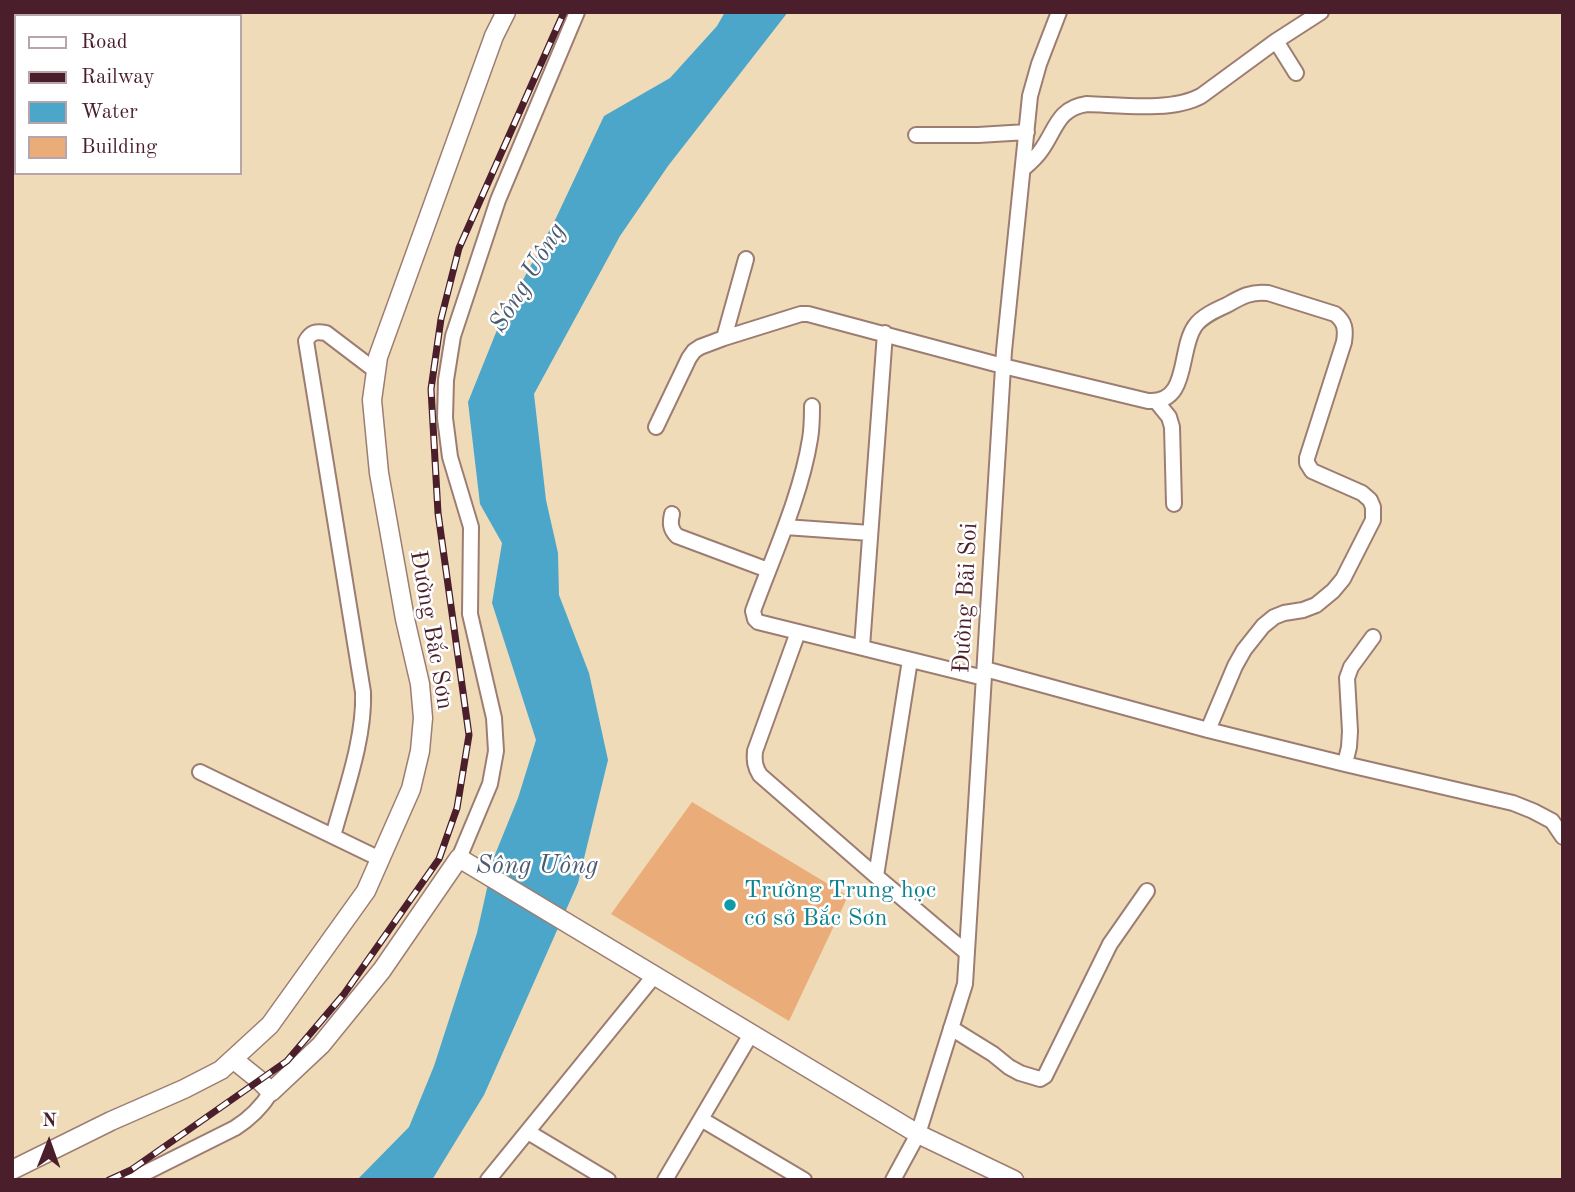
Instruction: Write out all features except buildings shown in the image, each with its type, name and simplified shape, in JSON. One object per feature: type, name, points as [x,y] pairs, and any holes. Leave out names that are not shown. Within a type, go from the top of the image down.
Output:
[{"type":"main road","name":"Đường Bắc Sơn","points":[[12,1170],[221,1070],[270,1025],[366,891],[411,789],[420,751],[423,718],[420,684],[405,619],[379,473],[372,400],[378,357],[490,49],[506,12]]},
{"type":"main road","points":[[233,1059],[271,1092],[321,1045],[382,970],[463,861],[918,1134],[1014,1180]]},
{"type":"street","points":[[463,861],[490,784],[496,751],[494,718],[470,614],[471,527],[450,457],[445,418],[446,380],[453,336],[498,201],[577,12]]},
{"type":"street","name":"Đường Bãi Soi","points":[[893,1180],[918,1134],[965,984],[1003,366],[1030,96],[1059,12]]},
{"type":"street","points":[[1023,169],[1043,148],[1058,121],[1070,109],[1087,104],[1167,106],[1191,101],[1321,12]]},
{"type":"street","points":[[1276,41],[1296,73]]},
{"type":"street","points":[[916,135],[1027,132]]},
{"type":"street","points":[[724,338],[746,259]]},
{"type":"street","points":[[656,427],[694,351],[724,338],[801,314],[1148,401],[1169,397],[1177,386],[1195,326],[1243,295],[1268,293],[1335,314],[1342,319],[1345,326],[1344,342],[1307,463],[1312,471],[1367,496],[1373,507],[1373,520],[1343,579],[1333,591],[1310,608],[1274,617],[1254,637],[1235,666],[1208,730]]},
{"type":"street","points":[[333,836],[362,729],[364,710],[306,341],[318,331],[326,333],[376,371]]},
{"type":"street","points":[[862,647],[885,333]]},
{"type":"street","points":[[1156,401],[1169,417],[1172,427],[1174,504]]},
{"type":"street","points":[[812,406],[807,454],[785,527],[753,611],[758,622],[910,660],[984,673],[1345,764],[1513,803],[1558,819],[1563,837]]},
{"type":"street","points":[[672,514],[671,527],[677,536],[768,570]]},
{"type":"street","points":[[785,527],[870,533]]},
{"type":"street","points":[[798,632],[755,751],[756,768],[967,953]]},
{"type":"street","points":[[1345,764],[1349,747],[1347,678],[1351,667],[1373,637]]},
{"type":"street","points":[[876,876],[910,660]]},
{"type":"street","points":[[200,772],[380,859]]},
{"type":"street","points":[[951,1028],[1020,1073],[1041,1079],[1045,1076],[1110,944],[1147,891]]},
{"type":"street","points":[[488,1180],[654,976]]},
{"type":"street","points":[[666,1180],[751,1034]]},
{"type":"street","points":[[131,1180],[248,1121],[259,1111],[271,1092]]},
{"type":"street","points":[[701,1119],[804,1180]]},
{"type":"street","points":[[527,1132],[608,1180]]},
{"type":"water","name":"Sông Uông","points":[[725,12],[788,12],[668,166],[620,236],[534,394],[546,500],[558,553],[559,595],[589,673],[608,760],[578,883],[484,1095],[432,1180],[357,1180],[409,1127],[434,1066],[477,933],[494,857],[518,798],[536,740],[492,603],[502,543],[480,504],[468,402],[499,325],[556,218],[604,116],[670,78],[717,26]]},
{"type":"railway","points":[[109,1180],[131,1170],[287,1061],[344,994],[439,859],[457,808],[469,735],[438,513],[431,389],[441,319],[459,248],[564,12]]},
{"type":"place","name":"Trường Trung học cơ sở Bắc Sơn","points":[[730,905]]}]
